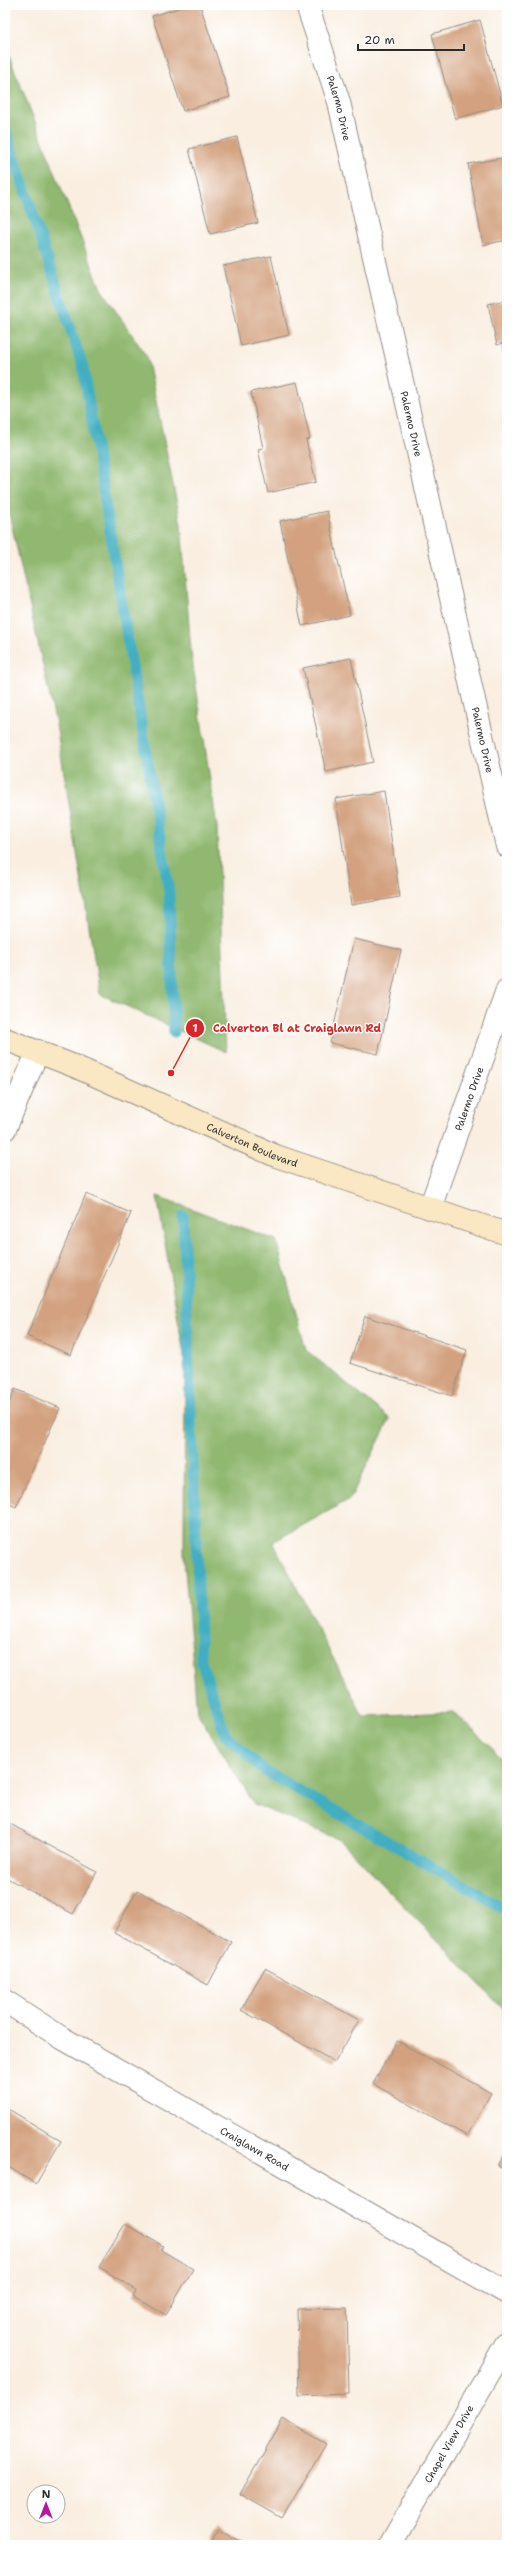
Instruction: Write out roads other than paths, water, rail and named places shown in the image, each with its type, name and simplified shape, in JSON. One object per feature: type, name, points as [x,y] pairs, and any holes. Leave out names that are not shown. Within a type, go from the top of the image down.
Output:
[{"type":"street","name":"Palermo Drive","points":[[307,5],[339,102],[500,786],[507,846]]},
{"type":"street","name":"Palermo Drive","points":[[430,1208],[507,990]]},
{"type":"street","name":"Calverton Boulevard","points":[[5,1039],[38,1051],[276,1156],[507,1234]]},
{"type":"street","points":[[5,1129],[38,1051]]},
{"type":"street","name":"Craiglawn Road","points":[[5,2001],[62,2038],[507,2293]]},
{"type":"street","name":"Chapel View Drive","points":[[390,2545],[507,2342]]},
{"type":"waterway","points":[[5,129],[83,367],[169,892],[174,1032]]},
{"type":"waterway","points":[[183,1216],[201,1660],[225,1734],[265,1771],[507,1910]]},
{"type":"place","name":"Calverton Bl at Craiglawn Rd","points":[[171,1073]]}]
